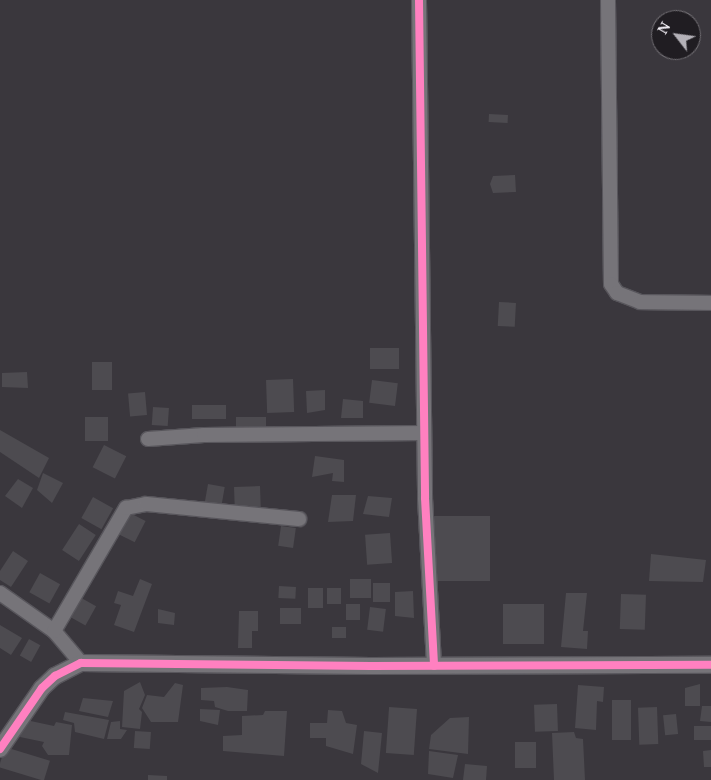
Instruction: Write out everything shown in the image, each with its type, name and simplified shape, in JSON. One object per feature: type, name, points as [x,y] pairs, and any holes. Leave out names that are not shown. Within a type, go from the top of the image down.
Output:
[{"type":"street","points":[[419,0],[424,433],[434,666]]},
{"type":"street","points":[[608,0],[611,284],[617,293],[640,302],[711,303]]},
{"type":"street","points":[[148,439],[204,435],[424,433]]},
{"type":"street","points":[[54,631],[126,508],[146,504],[299,520]]},
{"type":"street","points":[[0,593],[54,631],[81,663]]},
{"type":"street","points":[[0,749],[42,688],[55,676],[81,663],[434,666],[711,665]]},
{"type":"building","points":[[489,114],[508,115],[508,123],[489,122]]},
{"type":"building","points":[[515,175],[516,192],[493,193],[490,184],[493,176]]},
{"type":"building","points":[[499,302],[516,303],[515,327],[498,326]]},
{"type":"building","points":[[370,348],[399,348],[399,369],[370,369]]},
{"type":"building","points":[[92,362],[112,362],[112,390],[92,390]]},
{"type":"building","points":[[27,372],[28,388],[2,387],[2,373]]},
{"type":"building","points":[[293,379],[294,412],[267,413],[266,380]]},
{"type":"building","points":[[372,380],[398,383],[395,406],[369,403]]},
{"type":"building","points":[[325,390],[325,410],[307,413],[306,391]]},
{"type":"building","points":[[145,392],[147,415],[130,416],[128,393]]},
{"type":"building","points":[[343,399],[363,401],[363,418],[341,418]]},
{"type":"building","points":[[192,405],[226,405],[226,419],[192,419]]},
{"type":"building","points":[[153,407],[169,408],[168,426],[152,425]]},
{"type":"building","points":[[85,417],[108,417],[108,441],[85,441]]},
{"type":"building","points":[[236,417],[266,417],[266,432],[236,432]]},
{"type":"building","points":[[0,430],[49,458],[39,478],[0,452]]},
{"type":"building","points":[[104,445],[126,456],[115,479],[93,467]]},
{"type":"building","points":[[315,456],[344,460],[344,482],[332,481],[333,473],[312,477]]},
{"type":"building","points":[[43,473],[63,483],[52,503],[37,490]]},
{"type":"building","points":[[18,479],[33,488],[22,508],[5,496]]},
{"type":"building","points":[[208,484],[225,487],[221,508],[204,505]]},
{"type":"building","points":[[260,486],[261,509],[235,510],[234,487]]},
{"type":"building","points":[[332,495],[356,495],[353,521],[328,522]]},
{"type":"building","points":[[368,496],[392,498],[389,517],[363,514]]},
{"type":"building","points":[[93,497],[113,508],[101,529],[81,518]]},
{"type":"building","points":[[126,511],[146,521],[135,542],[115,532]]},
{"type":"building","points":[[431,516],[490,516],[490,581],[431,581]]},
{"type":"building","points":[[79,524],[96,535],[79,561],[62,550]]},
{"type":"building","points":[[281,526],[296,528],[293,548],[278,546]]},
{"type":"building","points":[[390,533],[392,563],[367,565],[365,535]]},
{"type":"building","points":[[13,551],[28,561],[11,587],[0,580],[0,571]]},
{"type":"building","points":[[651,554],[706,560],[703,582],[649,581]]},
{"type":"building","points":[[40,573],[60,584],[49,603],[29,592]]},
{"type":"building","points":[[140,579],[152,584],[134,632],[114,625],[121,605],[114,603],[118,591],[133,596]]},
{"type":"building","points":[[350,579],[371,579],[371,598],[350,598]]},
{"type":"building","points":[[373,583],[390,583],[390,602],[373,602]]},
{"type":"building","points":[[279,586],[296,587],[295,599],[278,598]]},
{"type":"building","points":[[308,588],[323,588],[323,608],[308,608]]},
{"type":"building","points":[[327,588],[341,588],[341,604],[327,604]]},
{"type":"building","points":[[413,591],[414,618],[395,616],[395,592]]},
{"type":"building","points":[[566,593],[587,593],[583,631],[588,631],[587,649],[561,647]]},
{"type":"building","points":[[621,594],[646,595],[645,630],[620,629]]},
{"type":"building","points":[[76,595],[96,606],[85,625],[65,614]]},
{"type":"building","points":[[346,604],[360,604],[360,620],[346,620]]},
{"type":"building","points":[[503,604],[544,604],[544,644],[503,644]]},
{"type":"building","points":[[370,607],[386,609],[383,632],[367,630]]},
{"type":"building","points":[[280,608],[301,608],[301,624],[280,624]]},
{"type":"building","points":[[158,609],[175,613],[174,625],[158,623]]},
{"type":"building","points":[[239,611],[258,611],[258,631],[252,631],[252,648],[238,648]]},
{"type":"building","points":[[0,625],[22,638],[11,655],[0,648]]},
{"type":"building","points":[[332,627],[346,627],[346,638],[332,638]]},
{"type":"building","points":[[29,639],[40,645],[31,662],[20,656]]},
{"type":"building","points":[[140,682],[145,695],[139,709],[142,712],[140,729],[122,727],[124,691]]},
{"type":"building","points":[[175,683],[183,685],[178,722],[151,722],[142,708],[147,695],[164,697]]},
{"type":"building","points":[[700,684],[700,706],[685,706],[685,688]]},
{"type":"building","points":[[578,685],[604,687],[603,702],[597,701],[596,730],[575,728]]},
{"type":"building","points":[[227,687],[248,690],[247,711],[228,711],[215,707],[214,701],[201,700],[201,688]]},
{"type":"building","points":[[83,698],[113,701],[108,717],[79,711]]},
{"type":"building","points":[[612,700],[631,700],[631,740],[612,740]]},
{"type":"building","points":[[557,704],[558,731],[535,732],[534,705]]},
{"type":"building","points":[[702,706],[711,706],[711,722],[700,721]]},
{"type":"building","points":[[389,707],[417,709],[414,755],[386,753]]},
{"type":"building","points":[[657,707],[658,744],[639,745],[638,708]]},
{"type":"building","points":[[200,709],[220,710],[218,725],[200,721]]},
{"type":"building","points":[[328,710],[342,711],[346,723],[357,725],[353,754],[326,746],[326,738],[310,738],[310,723],[327,723]]},
{"type":"building","points":[[265,711],[287,711],[284,756],[223,751],[223,736],[242,735],[242,716],[263,715]]},
{"type":"building","points":[[65,712],[109,720],[104,739],[75,732],[74,723],[63,720]]},
{"type":"building","points":[[676,714],[678,734],[665,735],[663,715]]},
{"type":"building","points":[[469,717],[468,754],[429,749],[431,735],[450,718]]},
{"type":"building","points":[[26,720],[54,726],[56,722],[72,725],[69,755],[48,755],[42,746],[44,742],[20,737]]},
{"type":"building","points":[[120,721],[120,729],[127,730],[121,739],[107,739],[111,722]]},
{"type":"building","points":[[694,726],[711,726],[711,740],[694,740]]},
{"type":"building","points":[[135,731],[151,732],[150,749],[134,748]]},
{"type":"building","points":[[364,731],[382,733],[378,773],[361,764]]},
{"type":"building","points":[[574,732],[576,738],[583,739],[585,780],[554,780],[552,733]]},
{"type":"building","points":[[515,742],[536,742],[536,768],[515,768]]},
{"type":"building","points":[[5,747],[50,761],[44,780],[0,767]]},
{"type":"building","points":[[711,750],[711,767],[704,767],[703,751]]},
{"type":"building","points":[[429,751],[458,755],[453,778],[428,774]]},
{"type":"building","points":[[465,764],[487,766],[486,780],[463,780]]},
{"type":"building","points":[[148,775],[167,776],[167,780],[148,780]]},
{"type":"cycle path","points":[[419,0],[425,498],[434,666]]},
{"type":"cycle path","points":[[0,749],[42,688],[55,676],[81,663],[371,666],[711,665]]}]
